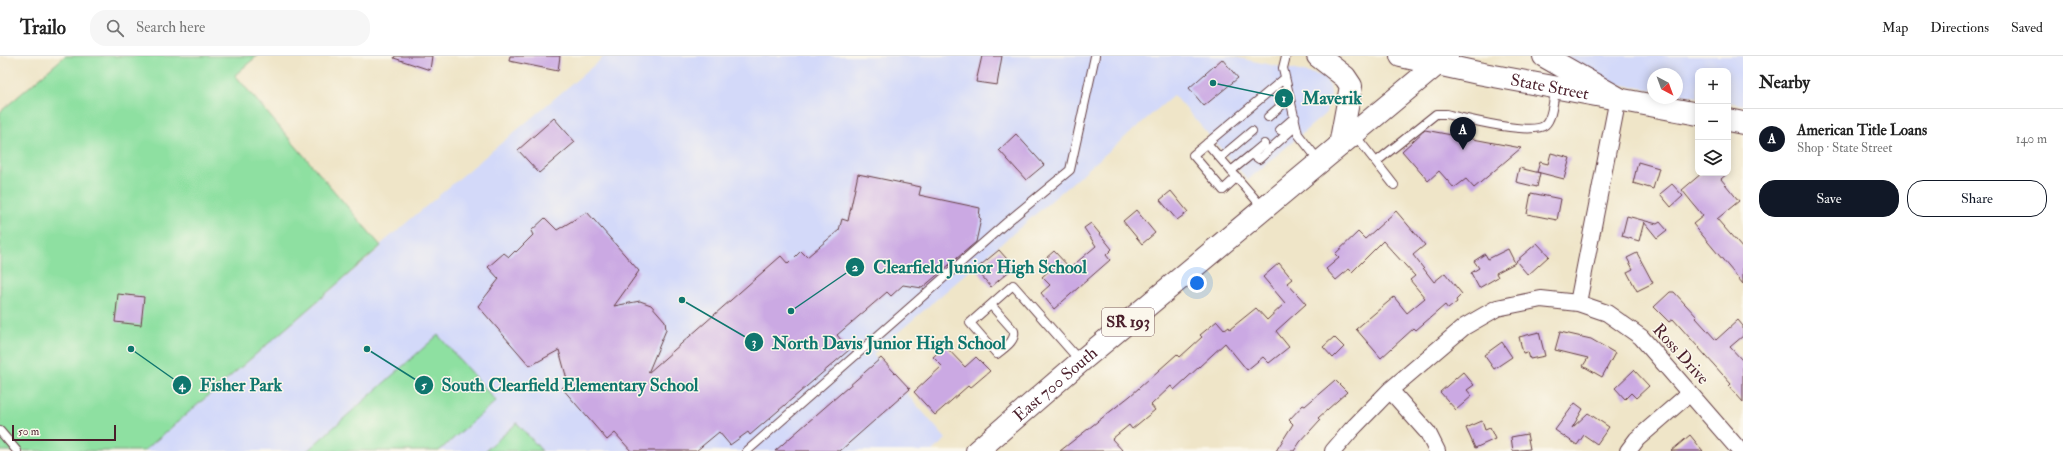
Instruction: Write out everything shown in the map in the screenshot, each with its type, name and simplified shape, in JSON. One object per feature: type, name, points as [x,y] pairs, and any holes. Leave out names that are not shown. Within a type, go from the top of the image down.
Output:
[{"type":"main road","points":[[1318,56],[1345,77],[1351,86],[1347,139]]},
{"type":"main road","name":"State Street","points":[[1402,56],[1442,60],[1556,87],[1695,113]]},
{"type":"main road","points":[[1544,56],[1618,98]]},
{"type":"main road","name":"SR 193","points":[[1320,162],[1442,60]]},
{"type":"main road","points":[[1731,121],[1743,123]]},
{"type":"main road","name":"East 700 South","points":[[976,451],[1080,362],[1320,162]]},
{"type":"street","points":[[1578,303],[1618,98]]},
{"type":"street","name":"Ross Drive","points":[[1333,451],[1390,390],[1464,327],[1497,308],[1541,299],[1578,303],[1607,313],[1641,337],[1740,451]]},
{"type":"street","points":[[1390,390],[1428,433],[1437,451]]},
{"type":"street","points":[[1628,451],[1637,439],[1690,393]]},
{"type":"lane","points":[[747,451],[1007,222],[1070,170],[1095,56]]},
{"type":"lane","points":[[1286,56],[1283,68],[1298,134],[1320,162]]},
{"type":"lane","points":[[1264,144],[1252,154],[1234,174],[1223,190],[1193,155],[1285,78]]},
{"type":"lane","points":[[1376,162],[1436,114],[1446,114],[1524,130],[1539,128],[1549,120],[1556,87]]},
{"type":"lane","points":[[1268,117],[1290,98]]},
{"type":"lane","points":[[1280,130],[1295,117]]},
{"type":"lane","points":[[1252,154],[1259,159],[1296,126]]},
{"type":"lane","points":[[1220,158],[1252,131]]},
{"type":"lane","points":[[1347,139],[1376,162],[1394,185]]},
{"type":"lane","points":[[1207,143],[1264,208]]},
{"type":"lane","points":[[990,305],[1014,331],[1014,339],[997,354],[970,323],[1013,284],[1080,362]]},
{"type":"lane","points":[[0,431],[17,451]]},
{"type":"shaded area","points":[[605,56],[1229,56],[1323,76],[1330,86],[1331,94],[1326,113],[1248,180],[1174,95],[873,354],[946,439],[932,451],[144,451],[381,247],[380,245]]},
{"type":"shaded area","points":[[1545,56],[1743,56],[1743,105],[1731,103],[1731,68],[1695,68],[1695,97],[1683,95],[1683,68],[1647,68],[1647,89],[1551,73]]},
{"type":"green space","points":[[65,56],[257,56],[235,75],[381,246],[144,451],[0,451],[0,112]]},
{"type":"green space","points":[[438,335],[496,401],[439,451],[307,451]]},
{"type":"green space","points":[[517,423],[542,451],[485,451]]},
{"type":"building","points":[[395,56],[432,56],[430,70],[394,58]]},
{"type":"building","points":[[510,56],[560,56],[558,71],[509,61]]},
{"type":"building","points":[[982,56],[1002,56],[997,85],[976,82]]},
{"type":"building","points":[[1222,59],[1238,78],[1204,106],[1189,88]]},
{"type":"building","points":[[554,118],[575,142],[539,173],[518,150]]},
{"type":"building","points":[[1425,130],[1521,148],[1474,188],[1466,179],[1454,188],[1439,171],[1428,181],[1402,151]]},
{"type":"building","points":[[1016,134],[1044,165],[1026,180],[999,150]]},
{"type":"building","points":[[1551,153],[1570,158],[1564,179],[1537,172],[1540,162],[1548,164]]},
{"type":"building","points":[[1638,162],[1659,168],[1653,189],[1633,183]]},
{"type":"building","points":[[1519,168],[1540,173],[1537,187],[1516,182]]},
{"type":"building","points":[[858,174],[921,187],[919,195],[980,208],[979,217],[981,219],[976,242],[922,288],[903,285],[891,296],[887,292],[837,335],[849,350],[750,435],[748,432],[730,445],[719,432],[696,451],[631,451],[615,433],[607,440],[562,388],[568,383],[559,350],[530,366],[478,306],[499,279],[488,267],[504,253],[509,257],[515,251],[516,252],[533,235],[531,231],[545,218],[557,230],[587,212],[639,271],[614,306],[640,301],[651,305],[665,321],[666,330],[648,373],[781,256],[788,264],[801,251],[807,257],[839,230],[842,219],[848,221]]},
{"type":"building","points":[[1698,176],[1724,176],[1721,179],[1739,201],[1717,219],[1743,249],[1743,284],[1693,224],[1703,216],[1682,190]]},
{"type":"building","points":[[1672,184],[1683,196],[1671,207],[1660,194]]},
{"type":"building","points":[[1171,191],[1188,212],[1177,220],[1160,200]]},
{"type":"building","points":[[1531,193],[1561,199],[1557,220],[1527,214]]},
{"type":"building","points":[[1136,210],[1155,233],[1142,244],[1123,221]]},
{"type":"building","points":[[1396,211],[1425,245],[1413,255],[1434,282],[1445,273],[1462,294],[1456,300],[1457,302],[1448,309],[1445,305],[1416,330],[1414,328],[1381,358],[1356,329],[1394,297],[1407,313],[1425,298],[1410,280],[1415,276],[1383,241],[1352,272],[1349,269],[1336,280],[1326,269],[1339,258],[1335,254],[1358,232],[1365,239]]},
{"type":"building","points":[[1627,216],[1657,224],[1660,222],[1667,230],[1657,238],[1644,222],[1639,241],[1622,236]]},
{"type":"building","points":[[1091,223],[1112,249],[1106,255],[1110,260],[1054,309],[1041,293],[1050,285],[1042,277],[1053,267],[1045,259],[1054,251],[1070,268],[1096,246],[1084,228]]},
{"type":"building","points":[[1537,243],[1549,256],[1528,275],[1516,261]]},
{"type":"building","points":[[1508,249],[1515,263],[1496,273],[1498,277],[1479,288],[1471,273],[1479,268],[1474,261],[1485,254],[1488,259]]},
{"type":"building","points":[[999,250],[1014,267],[991,287],[976,269]]},
{"type":"building","points":[[1637,253],[1653,283],[1637,291],[1627,272],[1633,269],[1627,258]]},
{"type":"building","points":[[1279,263],[1292,279],[1287,283],[1306,304],[1276,331],[1289,347],[1269,363],[1263,357],[1247,370],[1225,343],[1174,390],[1171,386],[1151,405],[1155,410],[1132,429],[1129,425],[1112,439],[1123,451],[1060,451],[1130,396],[1177,354],[1180,357],[1202,337],[1200,335],[1217,321],[1225,330],[1229,327],[1230,329],[1256,308],[1267,320],[1285,303],[1263,277]]},
{"type":"building","points":[[1670,292],[1674,292],[1716,340],[1738,320],[1743,326],[1743,336],[1730,347],[1743,361],[1743,402],[1729,386],[1731,384],[1673,319],[1669,322],[1654,307]]},
{"type":"building","points":[[118,294],[144,297],[141,325],[115,322]]},
{"type":"building","points":[[1539,332],[1545,356],[1530,359],[1528,352],[1523,353],[1519,337]]},
{"type":"building","points":[[1560,332],[1591,339],[1615,353],[1602,377],[1583,366],[1588,358],[1555,350]]},
{"type":"building","points":[[1334,337],[1344,347],[1333,358],[1323,347]]},
{"type":"building","points":[[1502,342],[1512,357],[1494,369],[1484,355]]},
{"type":"building","points":[[945,346],[965,367],[976,357],[990,371],[970,388],[968,386],[935,415],[914,392],[942,366],[933,357]]},
{"type":"building","points":[[881,358],[910,389],[840,451],[775,451]]},
{"type":"building","points":[[1634,370],[1649,386],[1636,398],[1631,393],[1625,399],[1615,388]]},
{"type":"building","points":[[1463,372],[1474,385],[1467,390],[1472,396],[1456,410],[1440,392]]},
{"type":"building","points":[[1335,380],[1347,392],[1318,418],[1320,420],[1294,451],[1276,451],[1293,424],[1289,420],[1303,405],[1305,406]]},
{"type":"building","points":[[1575,403],[1583,409],[1572,428],[1588,413],[1609,427],[1597,444],[1584,435],[1577,445],[1555,430]]},
{"type":"building","points":[[1482,421],[1485,430],[1490,428],[1495,439],[1475,448],[1466,428]]},
{"type":"building","points":[[1527,434],[1530,449],[1513,451],[1511,437]]},
{"type":"building","points":[[1690,435],[1703,451],[1671,451]]},
{"type":"place","name":"Maverik","points":[[1213,83]]},
{"type":"place","name":"American Title Loans","points":[[1463,150]]},
{"type":"place","name":"North Davis Junior High School","points":[[682,300]]},
{"type":"place","name":"Clearfield Junior High School","points":[[791,311]]},
{"type":"place","name":"Fisher Park","points":[[131,349]]},
{"type":"place","name":"South Clearfield Elementary School","points":[[367,349]]}]
